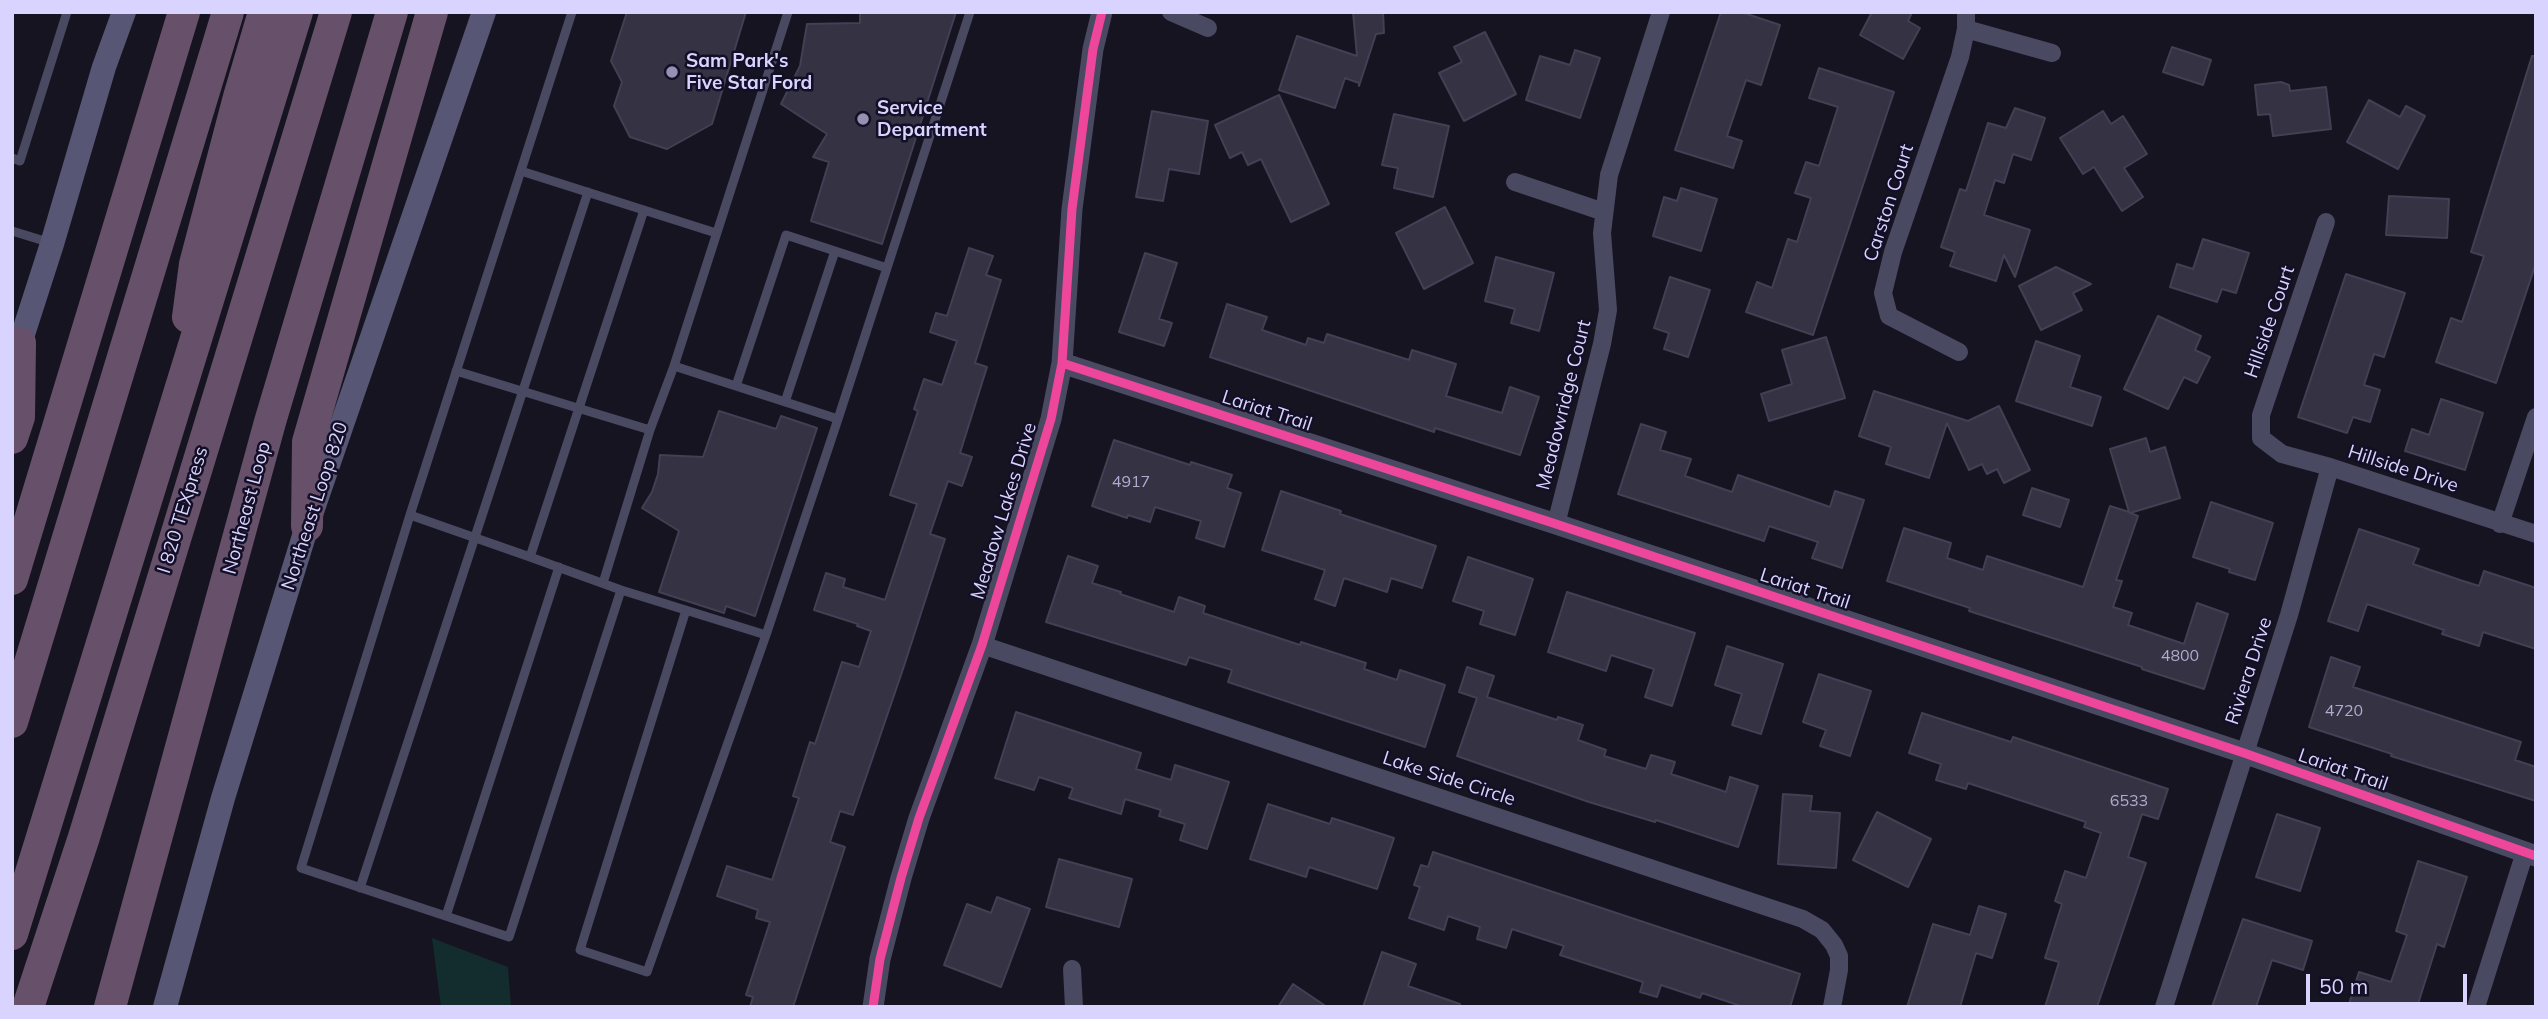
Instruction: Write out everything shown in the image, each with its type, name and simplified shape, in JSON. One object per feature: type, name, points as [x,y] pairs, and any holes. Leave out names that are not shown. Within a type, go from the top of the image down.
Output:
[{"type":"highway","points":[[12,579],[184,12]]},
{"type":"highway","points":[[12,722],[228,12]]},
{"type":"highway","points":[[174,412],[195,264],[264,12]]},
{"type":"highway","name":"I 820 TEXpress","points":[[12,934],[297,12]]},
{"type":"highway","name":"I 820 TEXpress","points":[[33,999],[336,12]]},
{"type":"highway","name":"Northeast Loop","points":[[110,1007],[270,422],[392,12]]},
{"type":"highway","points":[[307,526],[308,442],[432,12]]},
{"type":"highway","points":[[12,438],[19,417],[16,355]]},
{"type":"main road","points":[[16,355],[104,67],[124,12]]},
{"type":"main road","name":"Northeast Loop 820","points":[[166,1007],[223,798],[307,526],[484,12]]},
{"type":"street","name":"Meadow Lakes Drive","points":[[873,1007],[880,959],[919,818],[982,645],[1051,419],[1062,363],[1072,209],[1093,49],[1102,12]]},
{"type":"street","points":[[1171,12],[1208,28]]},
{"type":"street","name":"Meadowridge Court","points":[[1556,524],[1602,344],[1608,310],[1602,233],[1609,175],[1661,12]]},
{"type":"street","name":"Carston Court","points":[[1959,352],[1889,316],[1883,293],[1893,252],[1960,57],[1966,21],[2052,53]]},
{"type":"street","points":[[1514,182],[1604,212]]},
{"type":"street","name":"Hillside Court","points":[[2261,438],[2261,415],[2326,222]]},
{"type":"street","name":"Lariat Trail","points":[[1062,363],[1556,524],[2244,754],[2530,854]]},
{"type":"street","points":[[2500,524],[2536,417]]},
{"type":"street","name":"Hillside Drive","points":[[2261,438],[2282,454],[2536,534]]},
{"type":"street","name":"Riviera Drive","points":[[2164,1007],[2289,615],[2330,467]]},
{"type":"street","name":"Lake Side Circle","points":[[982,645],[1803,919],[1822,930],[1839,956],[1832,1007]]},
{"type":"street","points":[[2476,1007],[2530,854]]},
{"type":"street","points":[[1072,969],[1074,1007]]},
{"type":"lane","points":[[12,158],[20,160],[67,12]]},
{"type":"lane","points":[[572,12],[410,514],[301,868],[509,937],[621,590]]},
{"type":"lane","points":[[603,583],[650,430],[674,366],[788,12]]},
{"type":"lane","points":[[686,610],[580,950],[647,972],[766,635],[970,12]]},
{"type":"lane","points":[[521,171],[716,233]]},
{"type":"lane","points":[[360,888],[588,192]]},
{"type":"lane","points":[[530,557],[644,210]]},
{"type":"lane","points":[[12,231],[52,244]]},
{"type":"lane","points":[[736,386],[786,235],[887,268]]},
{"type":"lane","points":[[785,402],[835,251]]},
{"type":"lane","points":[[674,366],[838,419]]},
{"type":"lane","points":[[457,370],[650,430]]},
{"type":"lane","points":[[410,514],[621,590],[766,635]]},
{"type":"lane","points":[[446,916],[558,567]]},
{"type":"green space","points":[[432,938],[508,967],[511,1007],[441,1007]]},
{"type":"building","name":"Sam Park's Five Star Ford","points":[[627,12],[746,12],[712,124],[667,149],[630,137],[614,106],[622,82],[611,61]]},
{"type":"building","name":"Service Department","points":[[860,12],[956,12],[882,244],[811,221],[829,162],[813,157],[827,134],[781,104],[800,66],[807,24],[860,23]]},
{"type":"building","points":[[1353,12],[1383,12],[1384,33],[1376,34],[1359,86],[1359,83],[1345,78],[1335,108],[1279,90],[1297,36],[1357,56]]},
{"type":"building","points":[[1721,12],[1741,12],[1780,25],[1761,85],[1746,80],[1727,136],[1742,141],[1733,168],[1675,150]]},
{"type":"building","points":[[1872,12],[1912,12],[1908,21],[1920,28],[1903,59],[1860,35]]},
{"type":"building","points":[[1485,32],[1516,94],[1464,121],[1439,73],[1462,62],[1454,47]]},
{"type":"building","points":[[2172,47],[2211,60],[2203,85],[2163,72]]},
{"type":"building","points":[[1575,50],[1600,58],[1580,118],[1526,100],[1540,56],[1570,65]]},
{"type":"building","points":[[2532,56],[2536,56],[2536,263],[2496,383],[2436,362],[2451,318],[2462,322],[2484,256],[2471,252]]},
{"type":"building","points":[[1819,68],[1894,92],[1813,335],[1746,312],[1757,282],[1772,288],[1788,239],[1797,242],[1811,198],[1795,193],[1806,162],[1819,166],[1838,107],[1809,98]]},
{"type":"building","points":[[2281,82],[2289,85],[2290,91],[2326,87],[2331,129],[2273,136],[2270,114],[2258,115],[2255,85]]},
{"type":"building","points":[[1279,95],[1329,204],[1291,222],[1261,159],[1248,165],[1242,152],[1230,158],[1215,125]]},
{"type":"building","points":[[2369,100],[2400,117],[2406,106],[2425,116],[2398,169],[2347,142]]},
{"type":"building","points":[[2015,108],[2045,118],[2031,160],[2013,154],[2004,183],[1995,180],[1984,215],[2030,230],[2015,277],[2004,255],[1996,281],[1950,266],[1955,252],[1941,247],[1960,189],[1966,191],[1988,123],[2006,128]]},
{"type":"building","points":[[1152,111],[1208,121],[1199,174],[1169,169],[1163,201],[1136,197]]},
{"type":"building","points":[[2103,111],[2111,124],[2123,116],[2147,154],[2124,168],[2143,197],[2122,211],[2094,167],[2083,174],[2060,138]]},
{"type":"building","points":[[1394,114],[1449,126],[1433,197],[1394,188],[1398,168],[1382,165]]},
{"type":"building","points":[[1681,188],[1717,199],[1701,251],[1653,236],[1664,197],[1677,201]]},
{"type":"building","points":[[2389,196],[2449,199],[2447,238],[2386,235]]},
{"type":"building","points":[[1445,207],[1473,263],[1424,289],[1396,233]]},
{"type":"building","points":[[2203,239],[2249,253],[2236,293],[2222,289],[2217,302],[2170,287],[2177,264],[2193,269]]},
{"type":"building","points":[[969,248],[993,256],[986,275],[1001,280],[975,363],[987,367],[960,453],[972,457],[962,486],[948,481],[930,534],[945,539],[853,815],[840,811],[830,842],[845,847],[793,1007],[750,1007],[753,997],[746,995],[770,922],[756,918],[758,910],[717,896],[727,866],[772,880],[799,798],[793,796],[810,742],[815,744],[842,662],[859,667],[871,631],[814,610],[826,573],[845,579],[843,587],[885,600],[917,504],[890,495],[918,411],[914,409],[924,379],[942,385],[957,341],[930,332],[936,313],[947,316]]},
{"type":"building","points":[[1145,253],[1177,263],[1159,319],[1172,323],[1164,346],[1119,332]]},
{"type":"building","points":[[1496,257],[1554,273],[1539,331],[1511,323],[1515,309],[1485,301]]},
{"type":"building","points":[[2056,267],[2091,284],[2073,293],[2082,310],[2041,330],[2019,286]]},
{"type":"building","points":[[2346,274],[2405,293],[2384,357],[2374,354],[2364,385],[2380,390],[2370,422],[2353,417],[2347,433],[2298,417]]},
{"type":"building","points":[[1670,277],[1710,290],[1688,357],[1664,349],[1669,333],[1654,328]]},
{"type":"building","points":[[1227,304],[1267,317],[1262,330],[1306,345],[1308,338],[1324,343],[1327,334],[1409,360],[1412,350],[1456,364],[1446,396],[1502,413],[1510,387],[1539,397],[1520,455],[1435,428],[1434,432],[1210,357]]},
{"type":"building","points":[[2158,316],[2201,336],[2195,350],[2210,357],[2197,383],[2184,377],[2168,409],[2124,389]]},
{"type":"building","points":[[1826,337],[1845,398],[1769,421],[1761,394],[1792,384],[1782,350]]},
{"type":"building","points":[[2036,341],[2080,356],[2070,387],[2101,397],[2092,426],[2016,401]]},
{"type":"building","points":[[1874,391],[1968,421],[1999,406],[2030,470],[2004,483],[1997,469],[1987,474],[1982,464],[1969,470],[1947,423],[1929,478],[1886,464],[1891,447],[1859,436]]},
{"type":"building","points":[[2441,399],[2483,413],[2465,470],[2405,451],[2412,429],[2429,435]]},
{"type":"building","points":[[719,411],[776,429],[781,416],[817,428],[755,616],[726,606],[724,613],[659,592],[679,531],[642,508],[652,492],[660,455],[703,457]]},
{"type":"building","points":[[1641,424],[1666,432],[1660,450],[1691,459],[1685,476],[1732,492],[1738,475],[1830,507],[1835,491],[1864,500],[1842,568],[1812,558],[1818,542],[1769,526],[1764,541],[1618,494]]},
{"type":"building","points":[[2146,438],[2150,452],[2165,447],[2180,498],[2130,513],[2138,516],[2116,580],[2122,581],[2113,607],[2132,613],[2128,625],[2184,644],[2197,603],[2228,614],[2204,689],[1887,581],[1904,528],[1951,543],[1947,558],[1983,570],[1987,556],[2083,587],[2110,506],[2129,512],[2110,449]]},
{"type":"building","points":[[1114,440],[1190,465],[1191,462],[1232,475],[1227,488],[1241,493],[1224,547],[1196,538],[1201,521],[1155,507],[1150,522],[1128,515],[1127,518],[1092,506]]},
{"type":"building","points":[[2032,488],[2069,500],[2060,527],[2023,515]]},
{"type":"building","points":[[1281,491],[1436,546],[1422,588],[1391,578],[1387,592],[1344,578],[1335,606],[1315,599],[1325,570],[1262,550]]},
{"type":"building","points":[[2211,502],[2273,523],[2255,580],[2193,557]]},
{"type":"building","points":[[2359,529],[2419,549],[2413,564],[2460,580],[2479,586],[2484,571],[2536,588],[2536,649],[2483,632],[2479,646],[2442,634],[2444,630],[2367,604],[2358,631],[2328,621]]},
{"type":"building","points":[[1068,556],[1098,566],[1092,583],[1121,592],[1120,594],[1174,612],[1179,597],[1205,606],[1203,613],[1300,645],[1301,642],[1366,663],[1364,669],[1397,680],[1400,670],[1445,685],[1425,747],[1228,682],[1232,670],[1189,657],[1186,665],[1046,622]]},
{"type":"building","points":[[1468,557],[1533,579],[1515,635],[1480,624],[1484,611],[1453,601]]},
{"type":"building","points":[[1567,592],[1695,633],[1672,706],[1645,697],[1654,669],[1611,655],[1606,671],[1548,652]]},
{"type":"building","points":[[1727,646],[1783,664],[1761,734],[1732,725],[1742,694],[1715,685]]},
{"type":"building","points":[[2331,657],[2360,667],[2353,687],[2521,742],[2515,760],[2536,767],[2536,801],[2391,756],[2392,754],[2309,727]]},
{"type":"building","points":[[1467,667],[1494,676],[1487,697],[1557,720],[1558,717],[1583,725],[1578,740],[1606,750],[1604,756],[1646,769],[1651,755],[1675,762],[1671,774],[1726,792],[1730,777],[1758,786],[1738,847],[1656,820],[1655,822],[1589,802],[1457,756],[1477,698],[1459,692]]},
{"type":"building","points":[[1819,674],[1871,691],[1850,756],[1820,746],[1826,730],[1803,722]]},
{"type":"building","points":[[1016,712],[1141,753],[1136,769],[1171,780],[1175,765],[1229,782],[1207,849],[1180,840],[1185,824],[1159,816],[1161,810],[1125,799],[1121,814],[1069,798],[1073,788],[1039,777],[1034,790],[995,778]]},
{"type":"building","points":[[1922,713],[2011,742],[2013,737],[2168,789],[2158,819],[2142,814],[2128,857],[2146,863],[2097,1007],[2045,1007],[2059,962],[2045,958],[2062,904],[2055,901],[2065,871],[2086,878],[2101,833],[2084,827],[2086,822],[1968,783],[1966,789],[1936,780],[1941,764],[1909,753]]},
{"type":"building","points":[[1783,794],[1812,796],[1810,811],[1840,813],[1836,868],[1778,864]]},
{"type":"building","points":[[1268,804],[1330,824],[1332,818],[1394,838],[1377,889],[1309,867],[1306,877],[1250,859]]},
{"type":"building","points":[[1877,812],[1931,839],[1908,887],[1853,860]]},
{"type":"building","points":[[2277,814],[2320,828],[2300,891],[2256,877]]},
{"type":"building","points":[[1433,852],[1800,974],[1790,1007],[1744,1007],[1702,993],[1700,998],[1661,985],[1657,997],[1640,992],[1643,982],[1560,955],[1564,946],[1512,929],[1506,948],[1477,939],[1480,927],[1448,916],[1444,930],[1409,918],[1420,887],[1414,885],[1421,865],[1428,867]]},
{"type":"building","points":[[1059,859],[1132,879],[1119,927],[1046,907]]},
{"type":"building","points":[[2418,861],[2467,877],[2444,947],[2437,944],[2417,1007],[2348,1007],[2359,972],[2391,982],[2407,935],[2396,931]]},
{"type":"building","points":[[997,897],[1030,909],[1001,987],[944,965],[967,904],[991,913]]},
{"type":"building","points":[[1979,906],[2006,914],[1992,958],[1976,953],[1960,1007],[1907,1007],[1933,924],[1970,935]]},
{"type":"building","points":[[2243,919],[2312,941],[2303,970],[2272,960],[2256,1007],[2212,1007]]},
{"type":"building","points":[[1382,952],[1416,964],[1408,986],[1460,1004],[1459,1007],[1363,1007]]},
{"type":"building","points":[[1293,984],[1327,1007],[1278,1007]]},
{"type":"cycle path","points":[[873,1007],[880,959],[919,818],[982,645],[1051,419],[1062,363],[1072,209],[1093,49],[1102,12]]},
{"type":"cycle path","points":[[1062,363],[2244,753],[2536,856]]},
{"type":"place","name":"Sam Park's Five Star Ford","points":[[672,72]]},
{"type":"place","name":"Service Department","points":[[863,119]]}]
